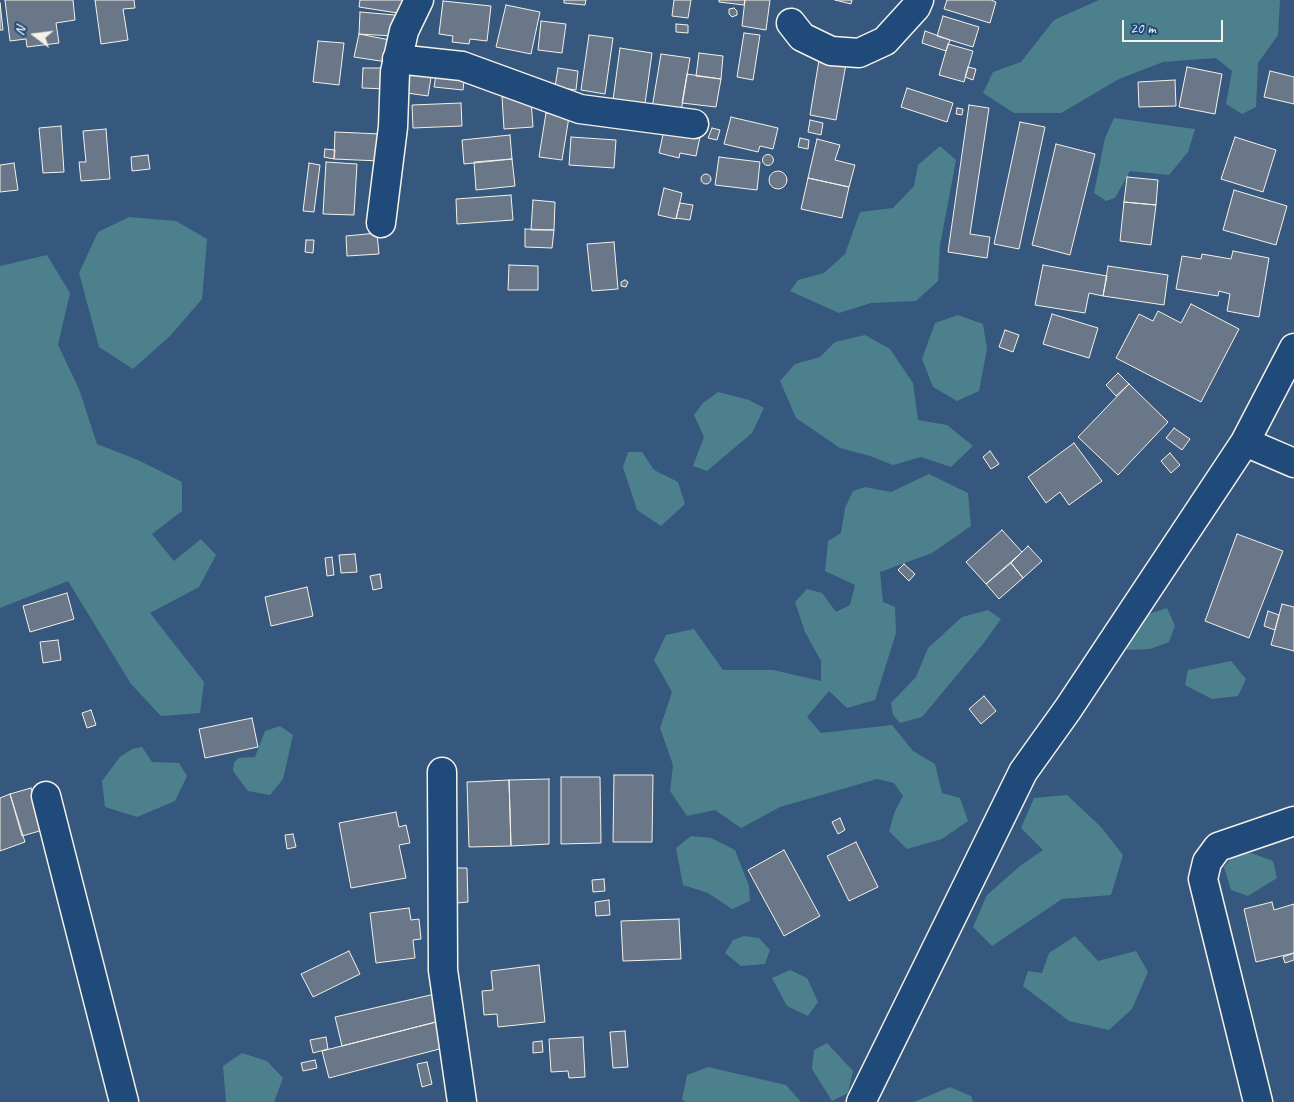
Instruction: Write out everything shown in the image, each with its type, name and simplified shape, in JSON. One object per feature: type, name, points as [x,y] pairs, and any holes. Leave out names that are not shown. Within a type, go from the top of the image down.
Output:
[{"type":"street","points":[[381,223],[394,127],[397,59],[404,31],[419,0]]},
{"type":"street","points":[[791,23],[802,37],[831,51],[859,53],[885,41],[916,7],[919,0]]},
{"type":"street","points":[[397,59],[462,66],[580,109],[694,124]]},
{"type":"street","points":[[861,1102],[1023,772],[1068,709],[1245,442],[1294,348]]},
{"type":"street","points":[[1245,442],[1294,463]]},
{"type":"street","points":[[442,772],[443,970],[462,1090],[462,1102]]},
{"type":"street","points":[[46,796],[124,1102]]},
{"type":"street","points":[[1258,1102],[1203,879],[1207,862],[1218,847],[1294,821]]},
{"type":"green space","points":[[1099,0],[1280,0],[1278,35],[1258,63],[1256,107],[1242,114],[1226,104],[1232,71],[1216,58],[1163,62],[1119,79],[1061,113],[1014,113],[983,93],[993,72],[1021,62],[1054,20]]},
{"type":"green space","points":[[1114,118],[1195,129],[1188,152],[1169,175],[1130,171],[1115,198],[1106,201],[1094,193],[1105,138]]},
{"type":"green space","points":[[940,146],[956,160],[940,245],[938,281],[916,301],[871,303],[839,313],[790,291],[798,280],[824,273],[845,254],[860,212],[893,208],[914,186],[918,165]]},
{"type":"green space","points":[[129,217],[176,221],[207,239],[202,299],[170,336],[133,369],[99,347],[79,273],[98,232]]},
{"type":"green space","points":[[47,255],[70,293],[58,345],[79,389],[97,444],[138,460],[182,482],[182,511],[152,534],[174,561],[201,539],[216,555],[199,587],[150,613],[204,682],[200,713],[161,716],[131,684],[68,581],[0,608],[0,266]]},
{"type":"green space","points":[[958,315],[983,324],[987,349],[979,391],[957,401],[933,387],[922,359],[935,323]]},
{"type":"green space","points":[[865,335],[890,349],[913,383],[918,420],[947,425],[973,446],[951,467],[921,457],[893,465],[870,456],[840,448],[796,418],[780,381],[795,364],[820,357],[835,342]]},
{"type":"green space","points":[[718,392],[749,400],[764,408],[752,433],[707,471],[693,466],[704,437],[694,415],[703,403]]},
{"type":"green space","points":[[628,452],[642,452],[654,470],[678,482],[685,504],[661,526],[637,510],[623,467]]},
{"type":"green space","points":[[929,474],[968,493],[971,526],[932,553],[880,572],[883,602],[895,607],[896,633],[875,700],[847,708],[829,691],[807,717],[821,733],[892,725],[913,751],[935,764],[942,793],[960,798],[968,821],[942,839],[907,849],[889,831],[895,811],[903,796],[894,783],[877,779],[780,807],[741,828],[715,810],[687,816],[670,791],[673,765],[660,728],[672,692],[654,660],[666,635],[694,629],[723,670],[773,670],[821,681],[821,661],[805,632],[795,602],[807,589],[822,593],[836,612],[850,605],[855,585],[825,571],[828,541],[841,533],[845,508],[853,491],[865,487],[891,492]]},
{"type":"green space","points":[[1167,608],[1175,626],[1169,642],[1150,649],[1127,650],[1128,636],[1139,617]]},
{"type":"green space","points":[[988,610],[1001,619],[983,644],[922,717],[900,723],[893,715],[891,703],[916,677],[928,648],[962,617]]},
{"type":"green space","points":[[1231,661],[1246,679],[1238,696],[1212,699],[1185,685],[1188,670]]},
{"type":"green space","points":[[280,726],[293,735],[283,779],[270,795],[248,791],[233,771],[234,762],[239,758],[255,757],[265,731]]},
{"type":"green space","points":[[142,747],[152,762],[179,763],[187,776],[175,801],[137,817],[105,807],[102,781],[120,757],[132,749]]},
{"type":"green space","points":[[1067,795],[1101,827],[1123,855],[1111,895],[1062,899],[992,946],[973,927],[987,895],[1020,866],[1043,850],[1021,828],[1034,798]]},
{"type":"green space","points":[[691,836],[711,838],[735,850],[749,886],[750,901],[732,909],[708,893],[683,885],[676,848]]},
{"type":"green space","points":[[1251,853],[1273,861],[1277,878],[1248,896],[1231,890],[1224,867],[1233,856]]},
{"type":"green space","points":[[744,936],[759,938],[770,950],[765,964],[741,966],[725,953],[733,940]]},
{"type":"green space","points":[[1075,936],[1098,961],[1136,951],[1148,972],[1132,1009],[1109,1030],[1069,1021],[1023,986],[1028,971],[1042,973],[1049,953]]},
{"type":"green space","points":[[790,970],[807,978],[818,1002],[808,1016],[787,1006],[772,978]]},
{"type":"green space","points":[[827,1043],[853,1071],[848,1093],[832,1101],[812,1069],[814,1050]]},
{"type":"green space","points":[[242,1053],[267,1061],[283,1078],[274,1102],[226,1102],[223,1066]]},
{"type":"green space","points":[[708,1067],[786,1085],[801,1102],[685,1102],[682,1099],[687,1075]]},
{"type":"green space","points":[[950,1087],[971,1096],[973,1102],[914,1102]]},
{"type":"building","points":[[5,0],[73,0],[75,20],[56,23],[59,43],[27,47],[26,39],[10,41]]},
{"type":"building","points":[[95,0],[134,0],[135,8],[123,9],[128,40],[101,44]]},
{"type":"building","points":[[360,0],[406,0],[404,14],[359,7]]},
{"type":"building","points":[[564,0],[586,0],[585,5],[564,3]]},
{"type":"building","points":[[674,0],[691,0],[688,18],[672,16]]},
{"type":"building","points":[[719,0],[745,0],[744,5],[719,2]]},
{"type":"building","points":[[745,0],[770,0],[766,30],[742,26]]},
{"type":"building","points":[[835,0],[852,0],[851,4]]},
{"type":"building","points":[[947,0],[991,0],[996,2],[990,23],[944,9]]},
{"type":"building","points":[[443,1],[491,6],[487,41],[470,39],[469,44],[452,42],[453,36],[439,34]]},
{"type":"building","points":[[0,3],[3,30],[0,30]]},
{"type":"building","points":[[506,5],[540,12],[531,54],[496,47]]},
{"type":"building","points":[[734,8],[737,11],[737,15],[732,17],[729,14],[729,9]]},
{"type":"building","points":[[360,12],[395,15],[393,36],[359,34]]},
{"type":"building","points":[[943,16],[979,27],[973,47],[937,36]]},
{"type":"building","points":[[541,21],[566,24],[562,53],[538,50]]},
{"type":"building","points":[[676,24],[688,25],[688,33],[676,32]]},
{"type":"building","points":[[925,31],[950,40],[946,51],[922,43]]},
{"type":"building","points":[[744,33],[760,35],[753,80],[737,77]]},
{"type":"building","points":[[359,34],[390,40],[387,62],[354,57]]},
{"type":"building","points":[[589,35],[613,38],[605,94],[581,90]]},
{"type":"building","points":[[318,41],[344,43],[339,85],[313,82]]},
{"type":"building","points":[[948,44],[973,51],[964,82],[939,75]]},
{"type":"building","points":[[620,48],[652,53],[645,104],[613,100]]},
{"type":"building","points":[[699,53],[723,56],[721,79],[696,76]]},
{"type":"building","points":[[661,54],[690,58],[681,112],[652,108]]},
{"type":"building","points":[[819,60],[846,64],[836,120],[810,115]]},
{"type":"building","points":[[411,67],[432,71],[428,96],[407,93]]},
{"type":"building","points":[[968,67],[976,69],[973,80],[965,77]]},
{"type":"building","points":[[1187,67],[1222,74],[1215,114],[1179,107]]},
{"type":"building","points":[[363,68],[387,68],[386,89],[362,88]]},
{"type":"building","points":[[558,68],[578,71],[576,90],[555,87]]},
{"type":"building","points":[[437,69],[465,72],[463,90],[434,87]]},
{"type":"building","points":[[1270,71],[1294,77],[1294,104],[1264,97]]},
{"type":"building","points":[[687,74],[721,79],[716,107],[682,103]]},
{"type":"building","points":[[1175,80],[1176,106],[1139,107],[1138,82]]},
{"type":"building","points":[[907,88],[953,103],[947,122],[901,107]]},
{"type":"building","points":[[519,96],[531,100],[533,127],[504,129],[502,97]]},
{"type":"building","points":[[461,103],[462,126],[413,128],[412,105]]},
{"type":"building","points":[[969,105],[989,108],[970,234],[990,237],[987,258],[948,252]]},
{"type":"building","points":[[957,108],[963,109],[962,115],[956,114]]},
{"type":"building","points":[[546,113],[569,117],[562,160],[539,157]]},
{"type":"building","points":[[731,117],[778,128],[773,149],[760,146],[758,152],[724,144]]},
{"type":"building","points":[[810,120],[823,123],[821,135],[808,132]]},
{"type":"building","points":[[1020,122],[1045,127],[1019,249],[994,244]]},
{"type":"building","points":[[61,126],[64,172],[43,173],[39,128]]},
{"type":"building","points":[[712,128],[720,130],[717,140],[708,138]]},
{"type":"building","points":[[106,129],[110,179],[81,181],[79,162],[86,162],[83,131]]},
{"type":"building","points":[[664,130],[700,137],[696,156],[680,153],[679,158],[659,153]]},
{"type":"building","points":[[335,132],[381,134],[380,161],[334,159]]},
{"type":"building","points":[[510,135],[512,159],[464,164],[462,140]]},
{"type":"building","points":[[571,137],[616,140],[614,168],[569,165]]},
{"type":"building","points":[[1235,137],[1276,150],[1263,192],[1221,179]]},
{"type":"building","points":[[800,138],[809,140],[808,149],[798,147]]},
{"type":"building","points":[[817,139],[840,145],[835,160],[855,165],[849,187],[808,178]]},
{"type":"building","points":[[1056,144],[1095,154],[1070,255],[1032,245]]},
{"type":"building","points":[[325,149],[335,150],[334,159],[324,157]]},
{"type":"building","points":[[148,155],[150,169],[132,171],[131,157]]},
{"type":"building","points":[[766,155],[770,155],[773,160],[772,164],[766,165],[763,162],[763,158]]},
{"type":"building","points":[[719,157],[760,162],[757,190],[715,185]]},
{"type":"building","points":[[512,159],[515,186],[476,190],[474,162]]},
{"type":"building","points":[[326,162],[357,164],[354,215],[323,214]]},
{"type":"building","points":[[14,163],[18,190],[0,192],[0,165]]},
{"type":"building","points":[[309,163],[320,165],[314,212],[303,211]]},
{"type":"building","points":[[774,171],[782,171],[787,176],[785,187],[774,189],[769,184],[769,176]]},
{"type":"building","points":[[704,174],[708,174],[711,179],[710,183],[704,184],[701,181],[701,177]]},
{"type":"building","points":[[1127,177],[1158,180],[1156,205],[1124,202]]},
{"type":"building","points":[[808,178],[849,187],[842,218],[801,209]]},
{"type":"building","points":[[664,188],[682,193],[676,219],[658,215]]},
{"type":"building","points":[[1234,190],[1287,206],[1276,245],[1223,230]]},
{"type":"building","points":[[511,195],[513,220],[457,224],[456,199]]},
{"type":"building","points":[[533,200],[555,202],[554,230],[531,230]]},
{"type":"building","points":[[1124,202],[1156,205],[1151,245],[1120,241]]},
{"type":"building","points":[[680,203],[693,205],[690,220],[676,218]]},
{"type":"building","points":[[525,229],[554,230],[552,248],[525,247]]},
{"type":"building","points":[[377,233],[379,254],[347,256],[346,236]]},
{"type":"building","points":[[306,240],[314,240],[313,253],[305,252]]},
{"type":"building","points":[[614,242],[618,289],[592,291],[587,244]]},
{"type":"building","points":[[1233,251],[1269,258],[1259,317],[1227,311],[1230,294],[1219,291],[1218,296],[1176,289],[1182,256],[1201,259],[1202,254],[1231,259]]},
{"type":"building","points":[[509,265],[538,266],[538,290],[508,290]]},
{"type":"building","points":[[1043,265],[1107,276],[1103,296],[1089,293],[1085,313],[1035,305]]},
{"type":"building","points":[[1108,266],[1168,275],[1164,305],[1103,296]]},
{"type":"building","points":[[625,280],[628,282],[626,287],[621,286],[621,282]]},
{"type":"building","points":[[1191,304],[1239,329],[1201,402],[1116,358],[1139,314],[1153,321],[1158,311],[1181,323]]},
{"type":"building","points":[[1052,314],[1098,328],[1089,358],[1043,344]]},
{"type":"building","points":[[1005,330],[1019,335],[1013,352],[999,347]]},
{"type":"building","points":[[1118,373],[1129,384],[1116,396],[1106,385]]},
{"type":"building","points":[[1129,384],[1168,422],[1118,475],[1078,437]]},
{"type":"building","points":[[1174,428],[1190,439],[1182,450],[1166,438]]},
{"type":"building","points":[[1074,443],[1102,481],[1069,505],[1060,492],[1046,503],[1028,477]]},
{"type":"building","points":[[990,451],[999,464],[991,469],[983,457]]},
{"type":"building","points":[[1170,453],[1180,465],[1171,473],[1161,461]]},
{"type":"building","points":[[1002,530],[1022,552],[986,584],[966,562]]},
{"type":"building","points":[[1237,534],[1283,551],[1249,638],[1205,621]]},
{"type":"building","points":[[1028,546],[1042,561],[1023,578],[1011,563]]},
{"type":"building","points":[[355,554],[357,572],[341,573],[339,555]]},
{"type":"building","points":[[332,557],[334,575],[327,576],[325,558]]},
{"type":"building","points":[[1011,563],[1023,578],[999,599],[986,584]]},
{"type":"building","points":[[904,564],[915,574],[909,581],[898,570]]},
{"type":"building","points":[[380,574],[382,588],[373,590],[370,576]]},
{"type":"building","points":[[307,587],[313,616],[271,626],[265,597]]},
{"type":"building","points":[[67,593],[74,619],[30,632],[23,606]]},
{"type":"building","points":[[1282,604],[1294,607],[1294,651],[1271,645]]},
{"type":"building","points":[[1268,611],[1279,615],[1275,630],[1264,626]]},
{"type":"building","points":[[58,640],[61,660],[43,663],[40,642]]},
{"type":"building","points":[[984,696],[996,711],[981,724],[969,709]]},
{"type":"building","points":[[91,710],[96,725],[87,728],[82,713]]},
{"type":"building","points":[[252,718],[258,747],[205,758],[199,729]]},
{"type":"building","points":[[614,775],[653,775],[652,842],[613,842]]},
{"type":"building","points":[[561,777],[600,777],[601,843],[561,844]]},
{"type":"building","points":[[549,779],[549,844],[511,846],[509,780]]},
{"type":"building","points":[[509,780],[511,846],[469,847],[467,782]]},
{"type":"building","points":[[31,788],[43,830],[22,836],[10,794]]},
{"type":"building","points":[[10,794],[25,842],[0,851],[0,798]]},
{"type":"building","points":[[396,812],[399,827],[406,825],[410,843],[399,845],[406,878],[351,888],[339,823]]},
{"type":"building","points":[[840,818],[845,830],[838,834],[832,822]]},
{"type":"building","points":[[293,834],[296,847],[287,849],[285,835]]},
{"type":"building","points":[[856,842],[878,887],[849,901],[827,856]]},
{"type":"building","points":[[784,850],[820,916],[784,936],[748,870]]},
{"type":"building","points":[[456,868],[467,868],[468,902],[457,903]]},
{"type":"building","points":[[604,879],[605,891],[593,892],[592,880]]},
{"type":"building","points":[[609,900],[610,915],[596,916],[595,902]]},
{"type":"building","points":[[1272,902],[1274,910],[1294,904],[1294,953],[1256,962],[1244,909]]},
{"type":"building","points":[[409,908],[411,920],[419,919],[421,939],[413,940],[415,958],[376,963],[370,913]]},
{"type":"building","points":[[679,919],[681,959],[623,961],[621,921]]},
{"type":"building","points":[[349,951],[360,974],[313,997],[301,974]]},
{"type":"building","points":[[1294,953],[1294,960],[1285,963],[1283,957]]},
{"type":"building","points":[[539,965],[545,1022],[498,1027],[497,1014],[484,1015],[482,991],[493,990],[491,971]]},
{"type":"building","points":[[435,994],[440,1021],[342,1046],[335,1017]]},
{"type":"building","points":[[440,1021],[447,1047],[329,1078],[322,1051]]},
{"type":"building","points":[[625,1031],[628,1067],[613,1068],[610,1032]]},
{"type":"building","points":[[326,1037],[328,1049],[313,1053],[310,1040]]},
{"type":"building","points":[[583,1037],[585,1077],[569,1078],[568,1071],[551,1072],[549,1039]]},
{"type":"building","points":[[542,1041],[543,1052],[533,1053],[533,1042]]},
{"type":"building","points":[[315,1060],[317,1068],[303,1071],[301,1063]]},
{"type":"building","points":[[427,1062],[432,1084],[422,1087],[417,1064]]}]
